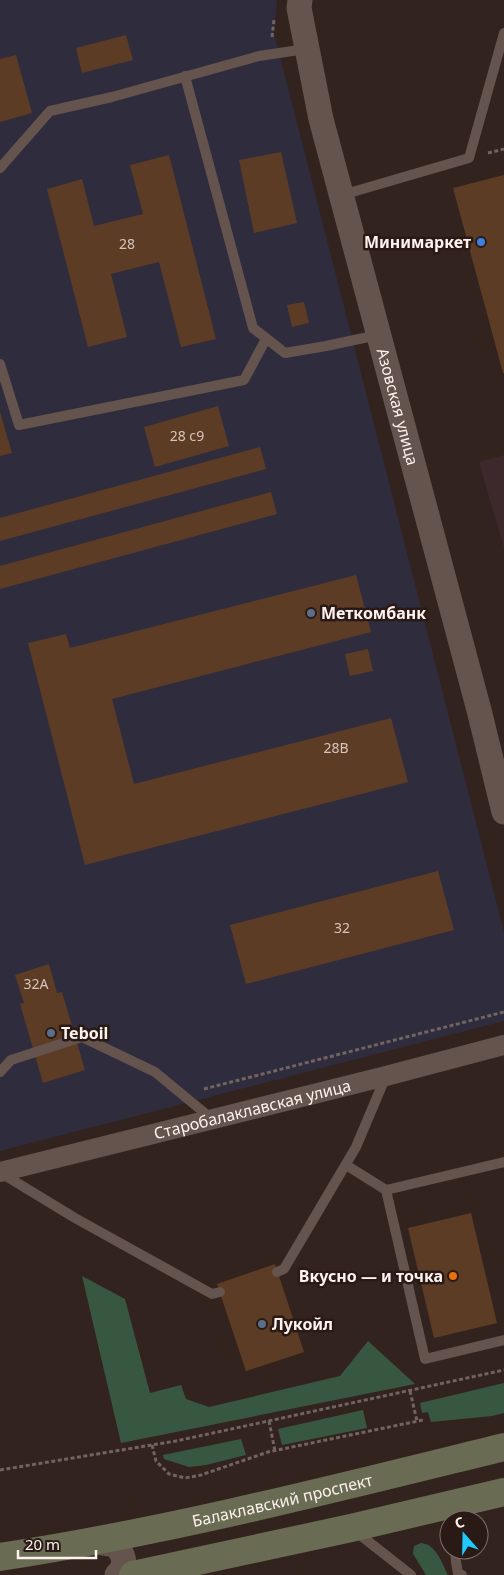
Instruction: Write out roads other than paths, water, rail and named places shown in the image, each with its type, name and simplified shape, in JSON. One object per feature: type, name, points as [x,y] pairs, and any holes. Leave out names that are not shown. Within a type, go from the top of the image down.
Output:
[{"type":"main road","name":"Балаклавский проспект","points":[[0,1557],[95,1542],[194,1522],[504,1447]]},
{"type":"main road","points":[[133,1575],[454,1508],[504,1492]]},
{"type":"street","name":"Азовская улица","points":[[300,0],[299,8],[321,118],[477,701],[504,812]]},
{"type":"street","name":"Старобалаклавская улица","points":[[0,1172],[504,1045]]},
{"type":"street","points":[[95,1542],[115,1545],[122,1552],[124,1563],[122,1570],[117,1575]]},
{"type":"lane","points":[[342,195],[469,158],[504,33]]},
{"type":"lane","points":[[0,168],[50,111],[112,97],[259,56],[307,49]]},
{"type":"lane","points":[[185,76],[253,328],[284,353],[379,335]]},
{"type":"lane","points":[[0,364],[19,425],[244,380],[266,339]]},
{"type":"lane","points":[[0,1072],[11,1060],[82,1038],[155,1072],[212,1119]]},
{"type":"lane","points":[[277,1272],[284,1269],[346,1165],[356,1147],[386,1076]]},
{"type":"lane","points":[[386,1190],[504,1162]]},
{"type":"lane","points":[[346,1165],[386,1190],[425,1358],[504,1340]]},
{"type":"lane","points":[[0,1172],[75,1218],[212,1294],[220,1292]]},
{"type":"lane","points":[[351,1528],[411,1575]]},
{"type":"lane","points":[[456,1560],[458,1573],[462,1575]]},
{"type":"place","name":"Минимаркет","points":[[481,242]]},
{"type":"place","name":"Меткомбанк","points":[[311,613]]},
{"type":"place","name":"Teboil","points":[[51,1033]]},
{"type":"place","name":"Вкусно — и точка","points":[[453,1276]]},
{"type":"place","name":"Лукойл","points":[[262,1324]]}]
